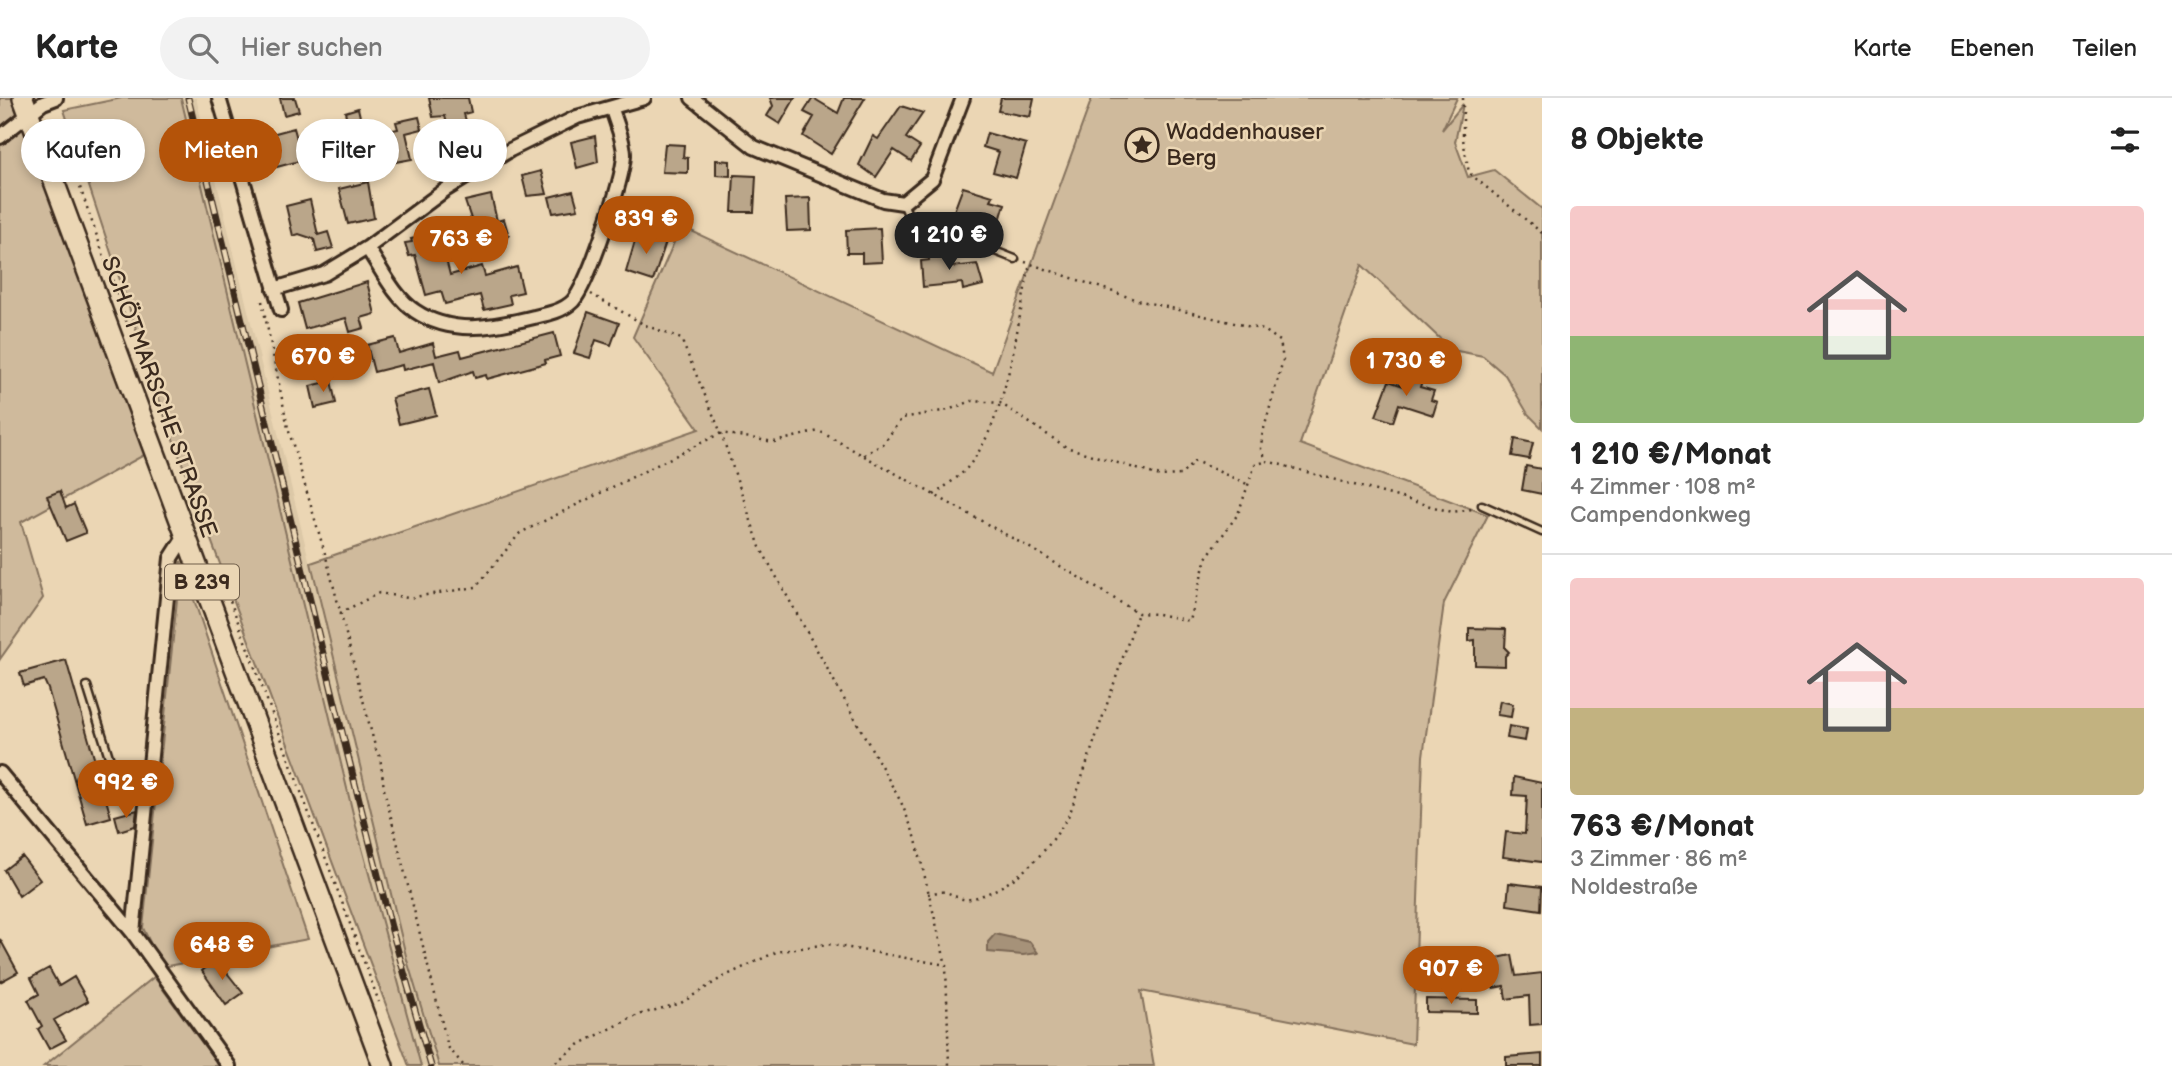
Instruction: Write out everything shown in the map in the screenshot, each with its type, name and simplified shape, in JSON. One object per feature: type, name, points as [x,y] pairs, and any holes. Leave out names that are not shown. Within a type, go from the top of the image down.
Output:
[{"type":"main road","name":"SCHÖTMARSCHE STRASSE","points":[[38,103],[185,536],[383,1066]]},
{"type":"street","points":[[219,98],[267,291],[281,310]]},
{"type":"street","points":[[267,291],[324,274],[367,248],[488,162],[577,117],[644,98]]},
{"type":"street","points":[[692,98],[754,147],[883,200],[903,203],[932,180],[964,98]]},
{"type":"street","points":[[0,137],[38,103]]},
{"type":"street","points":[[367,248],[398,294],[415,311],[462,328],[490,328],[551,313],[572,302],[580,291],[622,175],[624,151],[612,109]]},
{"type":"street","points":[[133,933],[172,558],[185,536]]},
{"type":"street","points":[[0,773],[133,933],[229,1066]]},
{"type":"lane","points":[[903,203],[909,217],[1015,259]]},
{"type":"lane","points":[[1482,505],[1542,532]]},
{"type":"lane","points":[[87,686],[116,776],[120,782],[148,788]]},
{"type":"path","points":[[1463,98],[1463,139],[1469,173],[1542,233]]},
{"type":"path","points":[[38,103],[63,138],[128,326]]},
{"type":"path","points":[[1015,259],[1137,300],[1264,330],[1280,341],[1283,360],[1262,436],[1261,449],[1267,461]]},
{"type":"path","points":[[934,495],[967,468],[989,432],[1000,403],[1030,264]]},
{"type":"path","points":[[267,291],[288,428],[376,750],[380,756],[384,789],[448,1047],[464,1066]]},
{"type":"path","points":[[580,291],[592,294],[645,325],[681,339],[722,433],[760,547],[901,802],[915,836],[946,965],[949,1066]]},
{"type":"path","points":[[863,456],[883,444],[902,418],[948,410],[972,401],[1000,403],[1066,447],[1160,476],[1181,475],[1195,461],[1247,484]]},
{"type":"path","points":[[340,613],[379,593],[408,598],[476,587],[520,533],[722,433],[774,442],[819,430],[1138,614],[1158,614],[1190,621],[1206,558],[1238,514],[1255,465],[1267,461],[1452,512],[1482,505]]},
{"type":"path","points":[[217,564],[382,1009]]},
{"type":"path","points":[[928,894],[945,892],[957,899],[969,899],[1015,880],[1058,835],[1070,813],[1138,614]]},
{"type":"path","points":[[550,1066],[638,1015],[681,1003],[723,977],[776,952],[827,944],[946,965]]},
{"type":"shaded area","points":[[0,98],[13,98],[21,119],[21,182],[44,182],[146,454],[21,522],[43,598],[0,659]]},
{"type":"shaded area","points":[[122,98],[181,98],[186,119],[159,119],[159,182],[201,182],[356,826],[421,1066],[409,1066],[167,423],[88,182],[145,182],[145,119],[67,119],[64,110]]},
{"type":"shaded area","points":[[181,98],[196,98],[201,119],[186,119]]},
{"type":"shaded area","points":[[1092,98],[1457,98],[1442,130],[1463,104],[1455,142],[1468,177],[1494,170],[1542,209],[1542,428],[1528,414],[1505,375],[1483,356],[1452,350],[1362,265],[1300,444],[1488,515],[1444,603],[1423,756],[1413,1044],[1141,991],[1154,1066],[439,1066],[407,960],[311,563],[699,429],[633,337],[681,226],[992,372]]},
{"type":"shaded area","points":[[201,182],[217,182],[407,960],[439,1066],[421,1066],[356,826]]},
{"type":"shaded area","points":[[181,561],[308,939],[162,967],[143,928]]},
{"type":"shaded area","points":[[995,934],[1030,942],[1038,953],[1023,955],[988,952],[988,942]]},
{"type":"shaded area","points":[[154,977],[219,1066],[44,1066]]},
{"type":"building","points":[[280,98],[295,98],[299,111],[284,115]]},
{"type":"building","points":[[429,98],[468,98],[471,112],[464,114],[465,119],[433,117]]},
{"type":"building","points":[[770,98],[795,98],[780,124],[767,116],[773,106]]},
{"type":"building","points":[[813,98],[838,113],[844,98],[865,98],[831,154],[803,136],[814,117],[804,112]]},
{"type":"building","points":[[1001,98],[1034,98],[1030,117],[998,111]]},
{"type":"building","points":[[901,106],[923,113],[906,138],[920,147],[911,161],[894,150],[876,177],[859,165],[873,136],[878,139]]},
{"type":"building","points":[[358,108],[361,119],[347,119],[345,112]]},
{"type":"building","points":[[419,117],[420,119],[413,119],[413,131],[406,133],[412,159],[399,161],[399,121]]},
{"type":"building","points":[[294,128],[296,162],[282,166],[282,131]]},
{"type":"building","points":[[987,133],[1026,144],[1016,178],[993,172],[999,152],[983,147]]},
{"type":"building","points":[[595,136],[598,162],[577,168],[571,142]]},
{"type":"building","points":[[665,144],[684,145],[683,157],[688,158],[688,173],[662,172]]},
{"type":"building","points":[[716,160],[730,161],[730,176],[716,175]]},
{"type":"building","points":[[541,171],[547,194],[527,196],[522,176]]},
{"type":"building","points":[[734,175],[756,176],[754,212],[732,212]]},
{"type":"building","points":[[368,182],[374,218],[348,224],[339,189]]},
{"type":"building","points":[[963,187],[993,196],[991,200],[1005,204],[995,237],[982,232],[983,228],[951,219]]},
{"type":"building","points":[[573,191],[578,209],[553,213],[549,197]]},
{"type":"building","points":[[491,195],[497,221],[504,219],[509,236],[493,240],[489,224],[474,228],[465,201]]},
{"type":"building","points":[[810,198],[811,230],[787,231],[785,199]]},
{"type":"building","points":[[310,200],[318,235],[328,232],[333,248],[317,252],[314,239],[299,234],[293,236],[286,206]]},
{"type":"building","points":[[880,228],[882,262],[862,263],[862,253],[847,253],[846,230]]},
{"type":"building","points":[[638,231],[667,239],[653,281],[626,272]]},
{"type":"building","points":[[439,232],[450,275],[482,266],[485,276],[517,267],[523,292],[509,295],[511,304],[484,310],[480,295],[445,304],[441,291],[426,295],[415,255],[409,256],[405,243]]},
{"type":"building","points":[[947,250],[952,267],[977,264],[983,285],[963,290],[962,283],[923,287],[921,261],[929,260],[929,252]]},
{"type":"building","points":[[367,282],[375,314],[361,318],[364,328],[350,332],[346,318],[305,329],[298,303]]},
{"type":"building","points":[[588,312],[619,323],[611,345],[596,340],[590,358],[574,353]]},
{"type":"building","points":[[554,333],[560,356],[545,360],[546,363],[487,379],[486,375],[475,378],[473,371],[439,383],[434,362],[403,370],[402,365],[374,372],[367,345],[395,338],[399,353],[433,343],[436,356],[460,350],[462,357]]},
{"type":"building","points":[[1407,373],[1423,378],[1420,387],[1434,391],[1431,400],[1437,402],[1433,415],[1399,404],[1393,422],[1376,416],[1389,381],[1403,386]]},
{"type":"building","points":[[331,381],[336,403],[315,408],[310,386]]},
{"type":"building","points":[[429,389],[436,415],[399,424],[392,398]]},
{"type":"building","points":[[1515,439],[1533,443],[1529,459],[1512,456]]},
{"type":"building","points":[[1526,466],[1542,469],[1542,494],[1522,490]]},
{"type":"building","points":[[60,491],[66,508],[74,504],[86,533],[66,541],[47,496]]},
{"type":"building","points":[[1469,628],[1506,629],[1505,648],[1509,652],[1505,656],[1505,666],[1475,665],[1475,640],[1469,641]]},
{"type":"building","points":[[66,660],[111,817],[87,824],[48,689],[44,680],[24,686],[20,673]]},
{"type":"building","points":[[1500,701],[1513,704],[1511,717],[1497,715]]},
{"type":"building","points":[[1509,726],[1527,729],[1525,741],[1507,738]]},
{"type":"building","points":[[1514,777],[1542,783],[1542,862],[1503,857],[1506,832],[1525,834],[1527,796],[1513,795]]},
{"type":"building","points":[[137,810],[135,826],[119,831],[115,816]]},
{"type":"building","points":[[22,856],[40,880],[19,896],[4,870]]},
{"type":"building","points":[[1509,883],[1542,887],[1541,910],[1507,905]]},
{"type":"building","points":[[0,939],[18,972],[0,982]]},
{"type":"building","points":[[1512,955],[1516,976],[1542,973],[1542,1024],[1530,1025],[1529,996],[1506,999],[1504,986],[1493,988],[1487,960]]},
{"type":"building","points":[[216,959],[243,993],[226,1005],[202,971]]},
{"type":"building","points":[[49,968],[59,986],[74,977],[88,1001],[54,1020],[66,1040],[49,1049],[38,1029],[42,1026],[28,1000],[39,994],[31,978]]},
{"type":"building","points":[[1426,999],[1477,1000],[1477,1013],[1426,1012]]},
{"type":"building","points":[[1542,1054],[1542,1066],[1506,1066],[1506,1057]]},
{"type":"railway","points":[[188,98],[344,740],[391,927],[431,1066]]},
{"type":"place","name":"Waddenhauser Berg","points":[[1142,145]]}]
